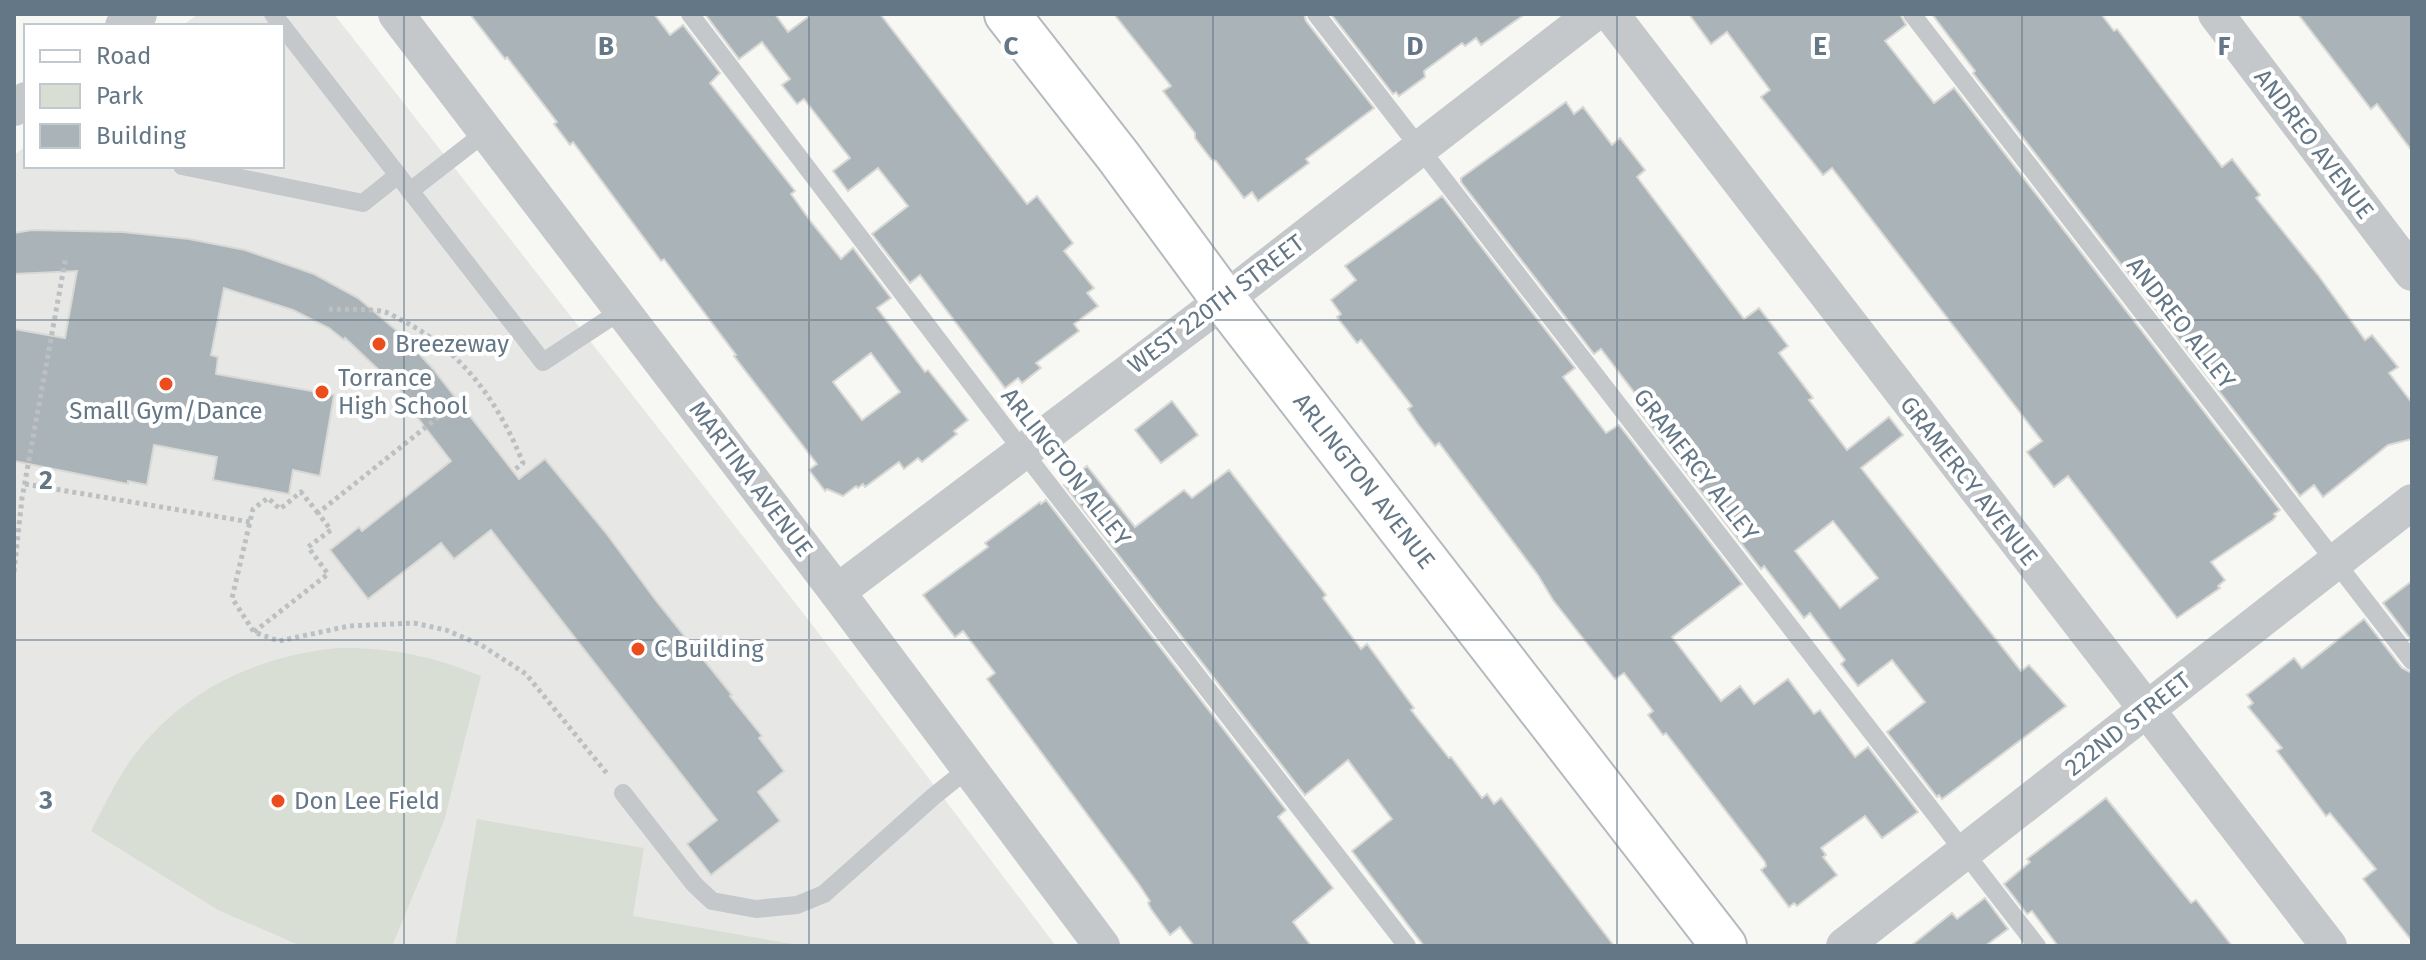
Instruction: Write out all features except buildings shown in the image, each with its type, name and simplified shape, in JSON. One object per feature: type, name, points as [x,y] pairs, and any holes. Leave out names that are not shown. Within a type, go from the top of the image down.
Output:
[{"type":"street","name":"MARTINA AVENUE","points":[[396,14],[837,592],[1102,946]]},
{"type":"street","name":"ARLINGTON AVENUE","points":[[1007,14],[1724,946]]},
{"type":"street","name":"WEST 220TH STREET","points":[[837,592],[1224,300],[1593,14]]},
{"type":"street","name":"GRAMERCY AVENUE","points":[[1611,14],[2329,946]]},
{"type":"street","name":"ANDREO AVENUE","points":[[2216,14],[2412,273]]},
{"type":"street","name":"222ND STREET","points":[[1844,946],[2412,502]]},
{"type":"lane","name":"ARLINGTON ALLEY","points":[[690,14],[1022,450],[1407,946]]},
{"type":"lane","name":"GRAMERCY ALLEY","points":[[1316,14],[2037,946]]},
{"type":"lane","name":"ANDREO ALLEY","points":[[1912,14],[2412,661]]},
{"type":"lane","points":[[284,28],[543,362],[622,310]]},
{"type":"lane","points":[[410,191],[486,132]]},
{"type":"lane","points":[[192,168],[363,203],[398,175]]},
{"type":"lane","points":[[623,793],[694,884],[712,901],[756,909],[797,905],[824,894],[969,768]]},
{"type":"path","points":[[14,572],[25,484],[66,256]]},
{"type":"path","points":[[329,309],[385,312],[425,333],[462,363],[490,396],[509,427],[523,463],[513,471]]},
{"type":"path","points":[[318,513],[441,415]]},
{"type":"path","points":[[25,484],[250,522]]},
{"type":"path","points":[[254,632],[328,574],[308,547],[331,530],[301,492],[280,509],[268,498],[253,509],[232,598],[254,632],[279,641],[349,626],[414,623],[446,630],[481,645],[526,674],[623,793]]},
{"type":"shaded area","name":"Torrance High School","points":[[198,14],[334,14],[807,618],[1056,946],[14,946],[14,155],[24,148],[24,168],[284,168],[284,24],[185,24]]},
{"type":"green space","name":"Don Lee Field","points":[[337,648],[411,654],[481,676],[444,821],[392,946],[301,946],[218,910],[91,831],[133,757],[153,733],[198,695],[250,668],[307,652]]},
{"type":"green space","points":[[477,819],[644,848],[633,916],[804,946],[455,946]]},
{"type":"place","name":"Breezeway","points":[[379,344]]},
{"type":"place","name":"Small Gym/Dance","points":[[166,384]]},
{"type":"place","name":"Torrance High School","points":[[322,392]]},
{"type":"place","name":"C Building","points":[[638,649]]},
{"type":"place","name":"Don Lee Field","points":[[278,801]]}]
